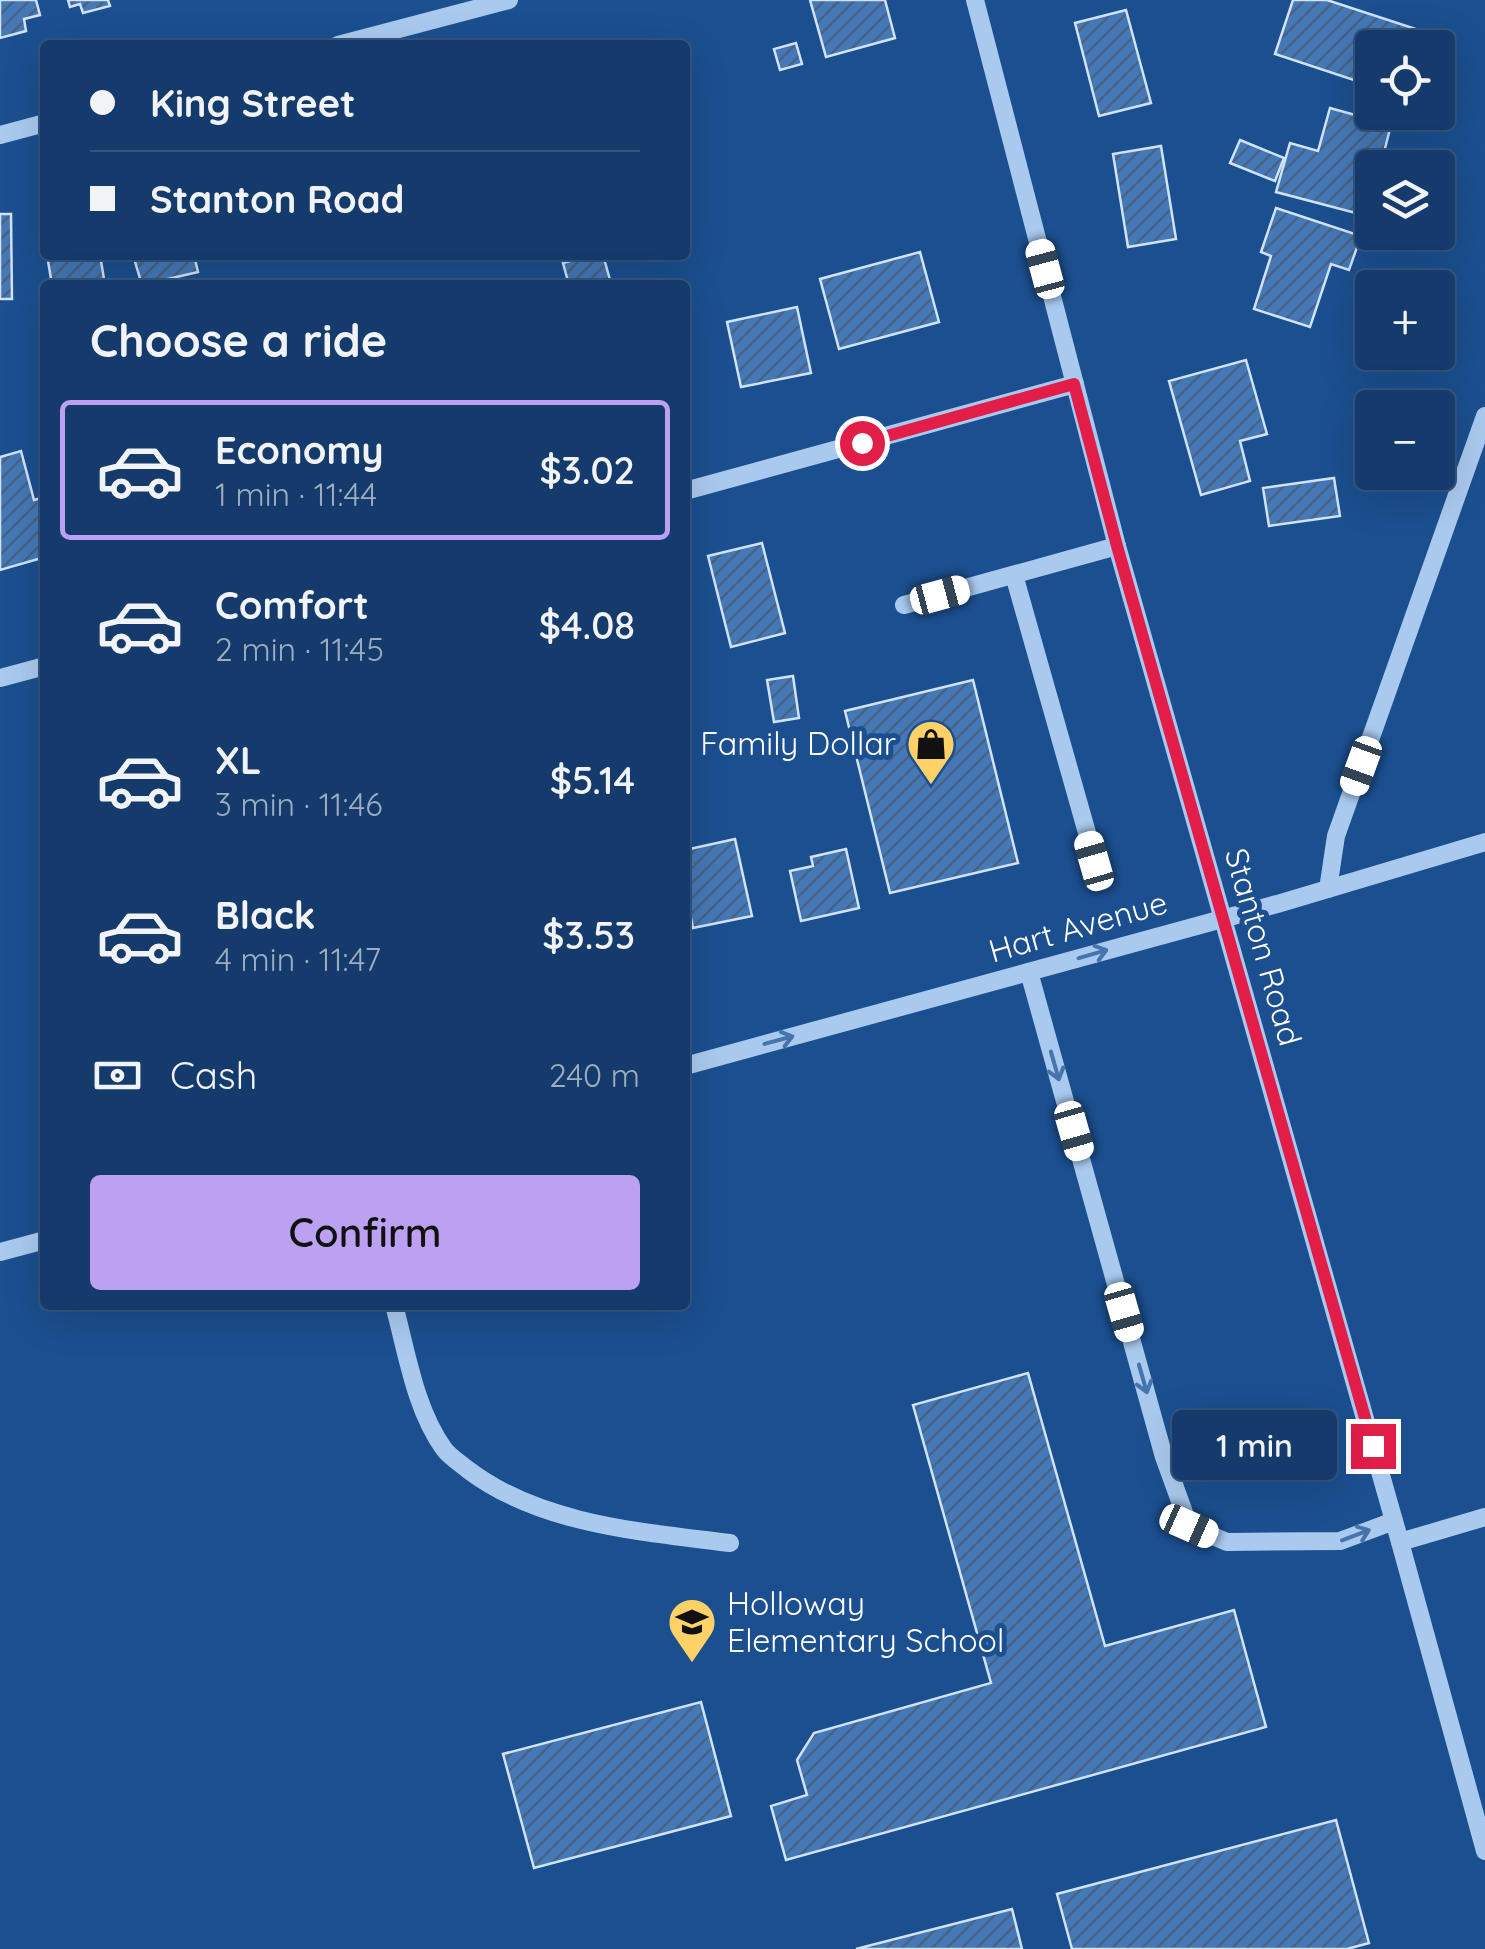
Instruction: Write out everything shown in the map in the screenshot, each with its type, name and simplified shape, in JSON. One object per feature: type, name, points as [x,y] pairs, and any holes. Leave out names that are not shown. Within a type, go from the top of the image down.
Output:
[{"type":"street","points":[[357,40],[508,0]]},
{"type":"street","name":"Stanton Road","points":[[975,0],[1117,546],[1485,1851]]},
{"type":"street","points":[[0,134],[40,124]]},
{"type":"street","points":[[690,491],[1074,384]]},
{"type":"street","points":[[1328,889],[1336,836],[1485,416]]},
{"type":"street","points":[[904,605],[1117,546]]},
{"type":"street","points":[[1014,575],[1094,861]]},
{"type":"street","points":[[0,678],[40,667]]},
{"type":"street","name":"Hart Avenue","points":[[690,1065],[1485,842]]},
{"type":"street","points":[[1029,972],[1164,1457],[1189,1526],[1226,1542],[1340,1541],[1394,1520]]},
{"type":"street","points":[[0,1252],[40,1241]]},
{"type":"street","points":[[395,1310],[424,1416],[446,1452],[482,1480],[532,1505],[619,1529],[730,1543]]},
{"type":"street","points":[[1400,1542],[1485,1517]]},
{"type":"building","points":[[0,0],[36,0],[40,15],[24,19],[26,31],[0,38]]},
{"type":"building","points":[[68,0],[108,0],[110,6],[83,13],[80,4],[70,7]]},
{"type":"building","points":[[810,0],[885,0],[895,38],[826,57]]},
{"type":"building","points":[[1293,0],[1327,0],[1419,30],[1355,30],[1355,80],[1275,54]]},
{"type":"building","points":[[1126,10],[1151,103],[1099,116],[1075,23]]},
{"type":"building","points":[[796,43],[802,64],[780,70],[774,49]]},
{"type":"building","points":[[1330,108],[1355,115],[1355,130],[1390,130],[1385,150],[1355,150],[1355,213],[1276,192],[1290,143],[1318,151]]},
{"type":"building","points":[[1240,140],[1284,158],[1275,181],[1230,163]]},
{"type":"building","points":[[1161,146],[1176,239],[1128,247],[1113,154]]},
{"type":"building","points":[[1276,208],[1355,234],[1356,250],[1349,270],[1331,264],[1310,327],[1254,309],[1271,256],[1261,252]]},
{"type":"building","points":[[0,214],[11,214],[12,299],[0,299]]},
{"type":"building","points":[[920,252],[939,322],[839,349],[820,279]]},
{"type":"building","points":[[48,260],[101,260],[104,280],[51,280]]},
{"type":"building","points":[[134,260],[195,260],[198,272],[164,280],[140,280]]},
{"type":"building","points":[[604,260],[610,280],[568,280],[563,263]]},
{"type":"building","points":[[797,307],[811,373],[741,387],[727,322]]},
{"type":"building","points":[[1246,360],[1267,434],[1240,441],[1250,481],[1201,495],[1169,381]]},
{"type":"building","points":[[21,451],[34,500],[40,498],[40,558],[0,570],[0,457]]},
{"type":"building","points":[[1334,478],[1340,516],[1269,526],[1263,488]]},
{"type":"building","points":[[762,543],[785,633],[731,647],[708,556]]},
{"type":"building","points":[[793,676],[799,718],[774,722],[767,680]]},
{"type":"building","name":"Family Dollar","points":[[973,680],[1018,863],[890,893],[845,711]]},
{"type":"building","points":[[735,839],[752,916],[693,928],[690,849]]},
{"type":"building","points":[[846,849],[859,908],[801,921],[790,871],[813,866],[811,857]]},
{"type":"building","points":[[1028,1373],[1105,1646],[1234,1610],[1266,1727],[786,1860],[771,1806],[807,1795],[797,1760],[814,1733],[991,1683],[913,1405]]},
{"type":"building","points":[[701,1702],[731,1816],[534,1868],[503,1754]]},
{"type":"building","points":[[1336,1820],[1369,1943],[1347,1949],[1072,1949],[1057,1894]]},
{"type":"building","points":[[1012,1909],[1022,1949],[856,1949]]},
{"type":"place","name":"Family Dollar","points":[[931,786]]},
{"type":"place","name":"Holloway Elementary School","points":[[692,1664]]},
{"type":"route","points":[[862,443],[1074,384],[1373,1446]]}]
